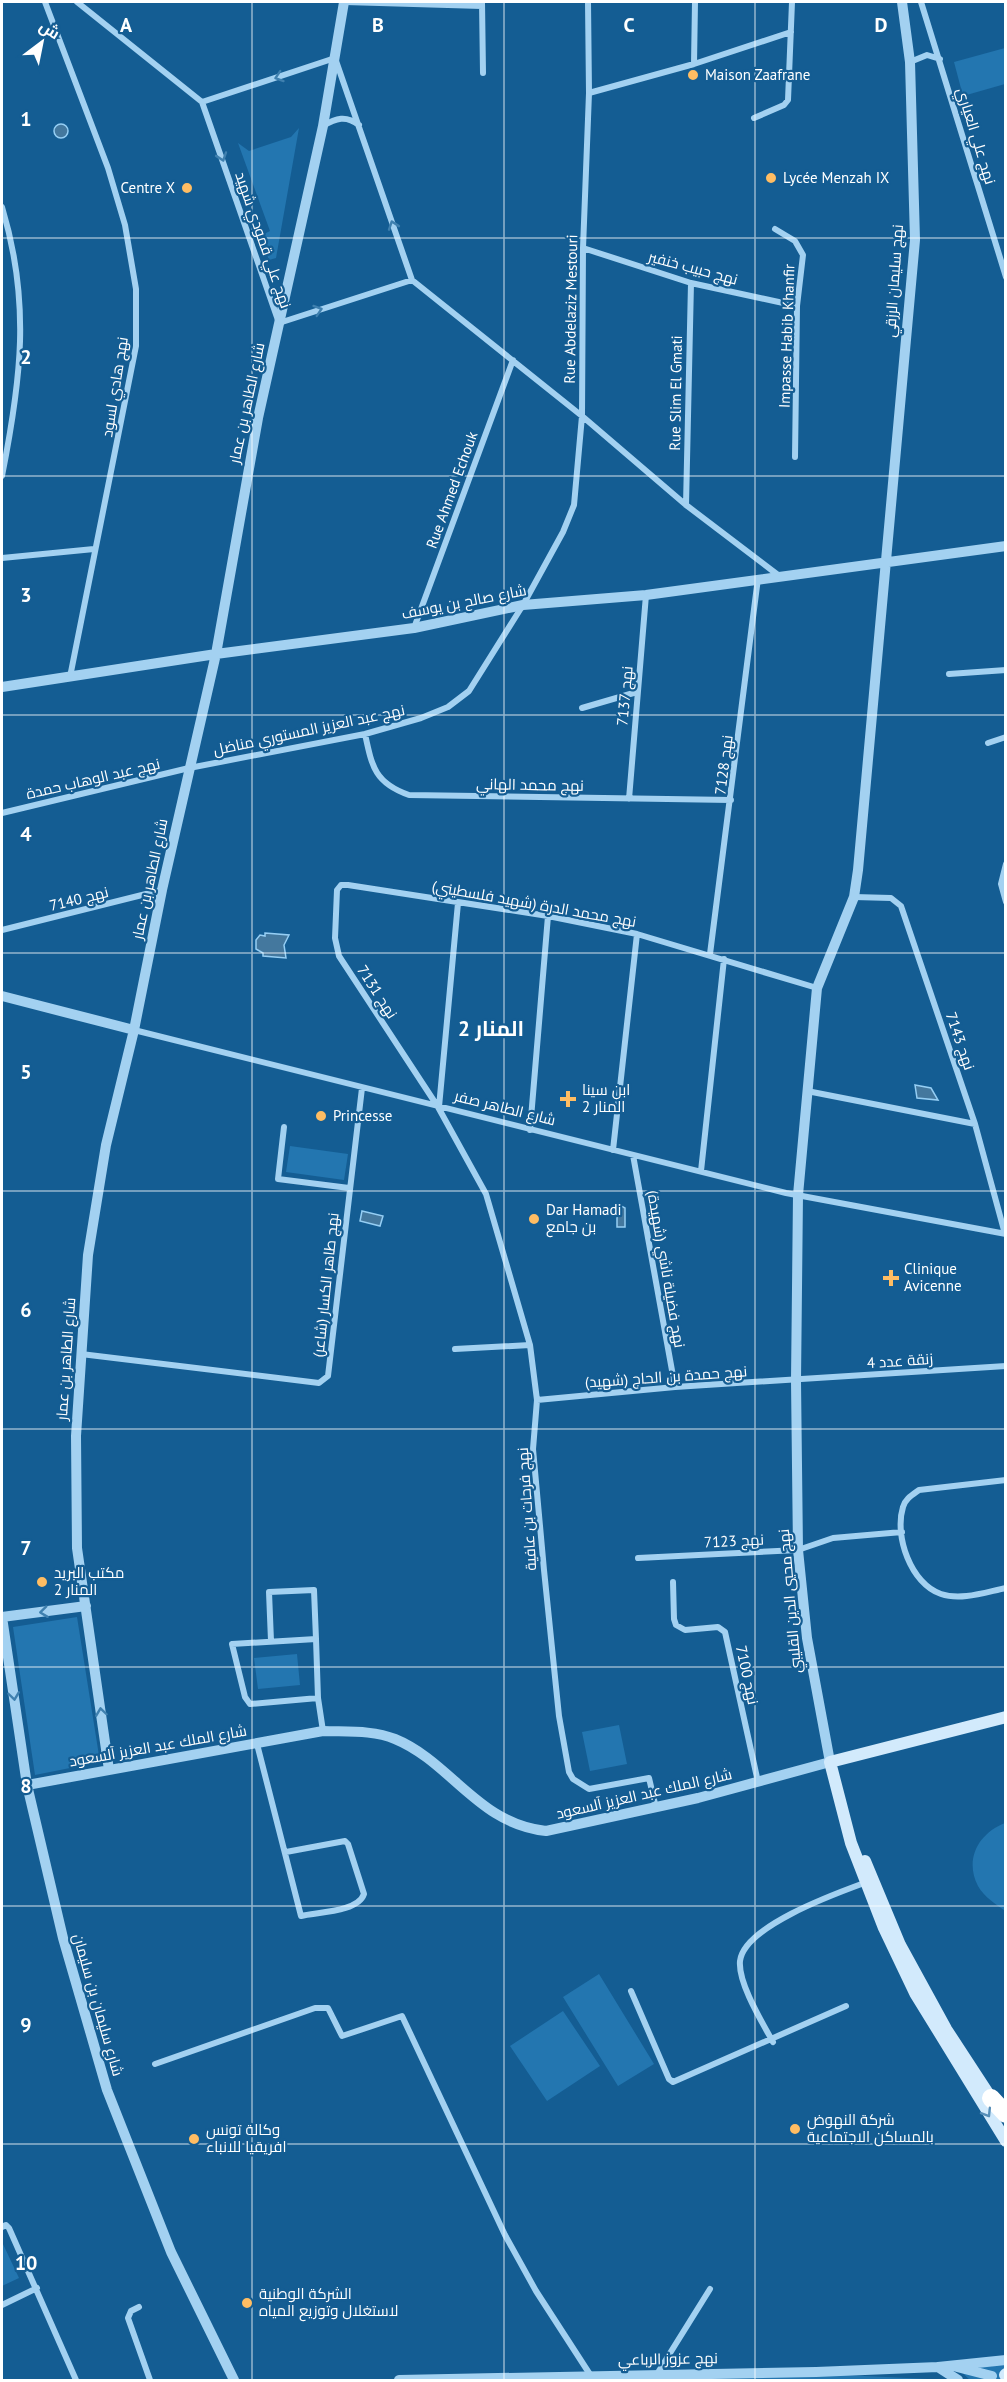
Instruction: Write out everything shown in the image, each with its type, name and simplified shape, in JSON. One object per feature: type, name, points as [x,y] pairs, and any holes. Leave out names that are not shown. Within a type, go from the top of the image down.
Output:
[{"type":"highway","points":[[991,2098],[1005,2114]]},
{"type":"main road","name":"شارع الملك عبد العزيز آلسعود","points":[[830,1762],[1005,1717]]},
{"type":"main road","name":"نهج محيي الدين القليبي","points":[[830,1762],[845,1816],[915,1993],[1005,2141]]},
{"type":"main road","name":"نهج محيي الدين القليبي","points":[[869,1881],[900,1945],[946,2030],[1005,2119]]},
{"type":"street","name":"نهج هادي لسود","points":[[45,2],[108,168],[125,225],[136,289],[136,346],[69,677]]},
{"type":"street","points":[[77,2],[202,102],[335,58],[412,280],[582,416],[686,505],[778,575]]},
{"type":"street","points":[[345,2],[482,4],[483,73]]},
{"type":"street","name":"شارع الطاهر بن عمار","points":[[109,1770],[77,1548],[75,1492],[80,1354],[88,1255],[106,1145],[134,1030],[162,890],[216,654],[258,418],[323,126],[345,2]]},
{"type":"street","name":"Rue Abdelaziz Mestouri","points":[[523,605],[563,532],[574,505],[582,416],[583,248],[589,93],[588,2]]},
{"type":"street","points":[[694,64],[695,2]]},
{"type":"street","points":[[754,118],[784,105],[788,100],[792,2]]},
{"type":"street","name":"نهج سليمان الرزقي","points":[[817,988],[854,897],[915,240],[910,62],[902,2]]},
{"type":"street","name":"نهج علي العياري","points":[[921,2],[1005,277]]},
{"type":"street","points":[[589,93],[694,64],[791,32]]},
{"type":"street","points":[[910,62],[927,55],[940,59]]},
{"type":"street","name":"نهج علي قمودي شهيد","points":[[202,102],[279,323],[412,280]]},
{"type":"street","points":[[323,126],[341,118],[351,119],[359,126]]},
{"type":"street","points":[[2,207],[10,235],[20,289],[21,345],[16,405],[2,476]]},
{"type":"street","name":"Impasse Habib Khanfir","points":[[775,229],[795,241],[803,255],[797,306],[795,457]]},
{"type":"street","name":"نهج حبيب خنفير","points":[[583,248],[691,283],[797,306]]},
{"type":"street","name":"Rue Slim El Gmati","points":[[686,505],[691,283]]},
{"type":"street","name":"Rue Ahmed Echouk","points":[[414,628],[513,360]]},
{"type":"street","name":"شارع صالح بن يوسف","points":[[2,687],[216,654],[414,628],[523,605],[646,595],[778,575],[1005,546]]},
{"type":"street","points":[[2,558],[94,549]]},
{"type":"street","name":"نهج 7128","points":[[710,954],[758,578]]},
{"type":"street","name":"نهج 7137","points":[[629,799],[646,595]]},
{"type":"street","name":"نهج عبد العزيز المستوري مناضل","points":[[189,768],[365,734],[421,718],[448,707],[469,691],[523,605]]},
{"type":"street","points":[[949,674],[1005,670]]},
{"type":"street","points":[[582,708],[637,692]]},
{"type":"street","name":"نهج محمد الهاني","points":[[365,734],[371,761],[379,778],[391,789],[410,795],[731,800]]},
{"type":"street","points":[[988,743],[1005,737]]},
{"type":"street","name":"نهج عبد الوهاب حمدة","points":[[2,813],[189,768]]},
{"type":"street","points":[[1005,865],[1001,884],[1005,902]]},
{"type":"street","name":"نهج 7131","points":[[348,885],[340,885],[336,895],[335,938],[339,956],[438,1107]]},
{"type":"street","name":"نهج محمد الدرة (شهيد فلسطيني)","points":[[348,885],[548,916],[637,934],[710,954],[817,988]]},
{"type":"street","name":"نهج 7140","points":[[2,930],[162,890]]},
{"type":"street","name":"نهج 7143","points":[[854,897],[891,898],[901,906],[975,1124],[1005,1234]]},
{"type":"street","points":[[438,1107],[458,903]]},
{"type":"street","points":[[530,1130],[548,916]]},
{"type":"street","points":[[613,1150],[637,934]]},
{"type":"street","points":[[701,1171],[724,959]]},
{"type":"street","name":"نهج محيي الدين القليبي","points":[[817,988],[798,1195],[796,1381],[798,1550],[813,1683],[830,1762]]},
{"type":"street","name":"شارع الطاهر صفر","points":[[2,996],[362,1088],[798,1195],[1005,1234]]},
{"type":"street","name":"نهج طاهر الكسار (شاعر)","points":[[80,1354],[318,1383],[324,1381],[328,1376],[362,1088]]},
{"type":"street","points":[[807,1091],[975,1124]]},
{"type":"street","name":"نهج فرحات بن عافية","points":[[438,1107],[486,1194],[530,1345],[537,1400],[534,1467],[567,1765],[573,1779],[589,1789],[649,1778],[656,1808]]},
{"type":"street","points":[[284,1127],[278,1179],[349,1188]]},
{"type":"street","name":"نهج فضيلة ناشي (شهيدة)","points":[[633,1155],[675,1387]]},
{"type":"street","points":[[455,1349],[530,1345]]},
{"type":"street","name":"زنقة عدد 4","points":[[796,1381],[1005,1366]]},
{"type":"street","name":"نهج حمدة بن الحاج (شهيد)","points":[[537,1400],[675,1387],[796,1381]]},
{"type":"street","points":[[1005,1480],[919,1490],[908,1497],[903,1508],[902,1532],[910,1562],[922,1582],[930,1589],[951,1596],[1005,1588]]},
{"type":"street","name":"نهج 7123","points":[[638,1558],[798,1550],[833,1538],[902,1532]]},
{"type":"street","name":"نهج 7100","points":[[673,1582],[676,1625],[685,1629],[718,1627],[725,1632],[758,1782]]},
{"type":"street","points":[[271,1641],[269,1592],[314,1590],[318,1698],[323,1731]]},
{"type":"street","points":[[2,1617],[86,1606]]},
{"type":"street","name":"شارع سليمان بن سليمان","points":[[2,1617],[27,1785],[63,1938],[107,2090],[171,2252],[234,2380]]},
{"type":"street","points":[[316,1639],[232,1644],[247,1702],[255,1705],[318,1698]]},
{"type":"street","name":"شارع الملك عبد العزيز آلسعود","points":[[27,1785],[323,1731],[372,1732],[396,1739],[417,1751],[480,1802],[522,1827],[558,1830],[656,1808],[830,1762]]},
{"type":"street","points":[[257,1744],[301,1916],[355,1905],[363,1898],[364,1894],[348,1844],[345,1841],[286,1852]]},
{"type":"street","points":[[772,2040],[742,1978],[740,1962],[747,1945],[756,1934],[770,1925],[869,1881]]},
{"type":"street","points":[[631,1991],[669,2079],[673,2082],[846,2006]]},
{"type":"street","points":[[155,2064],[315,2008],[328,2008],[342,2036],[402,2016],[505,2235],[536,2291],[591,2376]]},
{"type":"street","points":[[2,2227],[8,2226],[76,2380]]},
{"type":"street","points":[[2,2305],[37,2288]]},
{"type":"street","points":[[657,2374],[710,2289]]},
{"type":"street","points":[[139,2307],[131,2311],[128,2318],[150,2380]]},
{"type":"street","name":"نهج عزوز الرباعي","points":[[399,2380],[944,2366],[1005,2360]]},
{"type":"street","points":[[944,2366],[958,2380]]},
{"type":"street","name":"نهج عزوز الرباعي","points":[[944,2366],[999,2376]]},
{"type":"shaded area","points":[[1005,48],[1005,84],[963,96],[954,62]]},
{"type":"shaded area","points":[[61,124],[66,126],[68,131],[66,136],[61,138],[56,136],[54,131],[56,126]]},
{"type":"shaded area","points":[[299,128],[276,258],[269,260],[260,236],[270,231],[238,143],[249,151],[291,137]]},
{"type":"shaded area","points":[[265,933],[289,935],[284,945],[286,958],[263,956],[263,953],[256,949],[256,940],[260,935],[265,936]]},
{"type":"shaded area","points":[[915,1085],[931,1088],[938,1100],[917,1098]]},
{"type":"shaded area","points":[[290,1146],[348,1154],[344,1180],[286,1172]]},
{"type":"shaded area","points":[[621,1206],[625,1208],[625,1227],[617,1227],[617,1208]]},
{"type":"shaded area","points":[[362,1211],[383,1216],[380,1226],[360,1221]]},
{"type":"shaded area","points":[[77,1617],[100,1762],[35,1775],[13,1627]]},
{"type":"shaded area","points":[[297,1654],[300,1685],[258,1689],[254,1658]]},
{"type":"shaded area","points":[[619,1725],[627,1764],[590,1771],[582,1732]]},
{"type":"shaded area","points":[[1006,1823],[1005,1911],[990,1900],[978,1886],[973,1866],[976,1848],[981,1840],[996,1827]]},
{"type":"shaded area","points":[[599,1974],[654,2064],[618,2086],[563,1997]]},
{"type":"shaded area","points":[[563,2011],[600,2066],[547,2101],[510,2046]]},
{"type":"shaded area","points":[[2,2242],[19,2278],[2,2286]]},
{"type":"shaded area","points":[[1005,2365],[1005,2380],[970,2380],[958,2369]]},
{"type":"shaded area","points":[[823,2374],[949,2380],[621,2380]]},
{"type":"place","name":"Maison Zaafrane","points":[[693,75]]},
{"type":"place","name":"Lycée Menzah IX","points":[[771,178]]},
{"type":"place","name":"Centre X","points":[[187,188]]},
{"type":"place","name":"ابن سينا المنار 2","points":[[568,1099]]},
{"type":"place","name":"Princesse","points":[[321,1116]]},
{"type":"place","name":"Dar Hamadi بن جامع","points":[[534,1219]]},
{"type":"place","name":"Clinique Avicenne","points":[[891,1278]]},
{"type":"place","name":"مكتب البريد المنار 2","points":[[42,1582]]},
{"type":"place","name":"شركة النهوض بالمساكن الاجتماعية","points":[[795,2129]]},
{"type":"place","name":"وكالة تونس افريقيا للانباء","points":[[194,2139]]},
{"type":"place","name":"الشركة الوطنية لاستغلال وتوزيع المياه","points":[[247,2303]]},
{"type":"district","name":"المنار 2","points":[[491,1029]]}]
